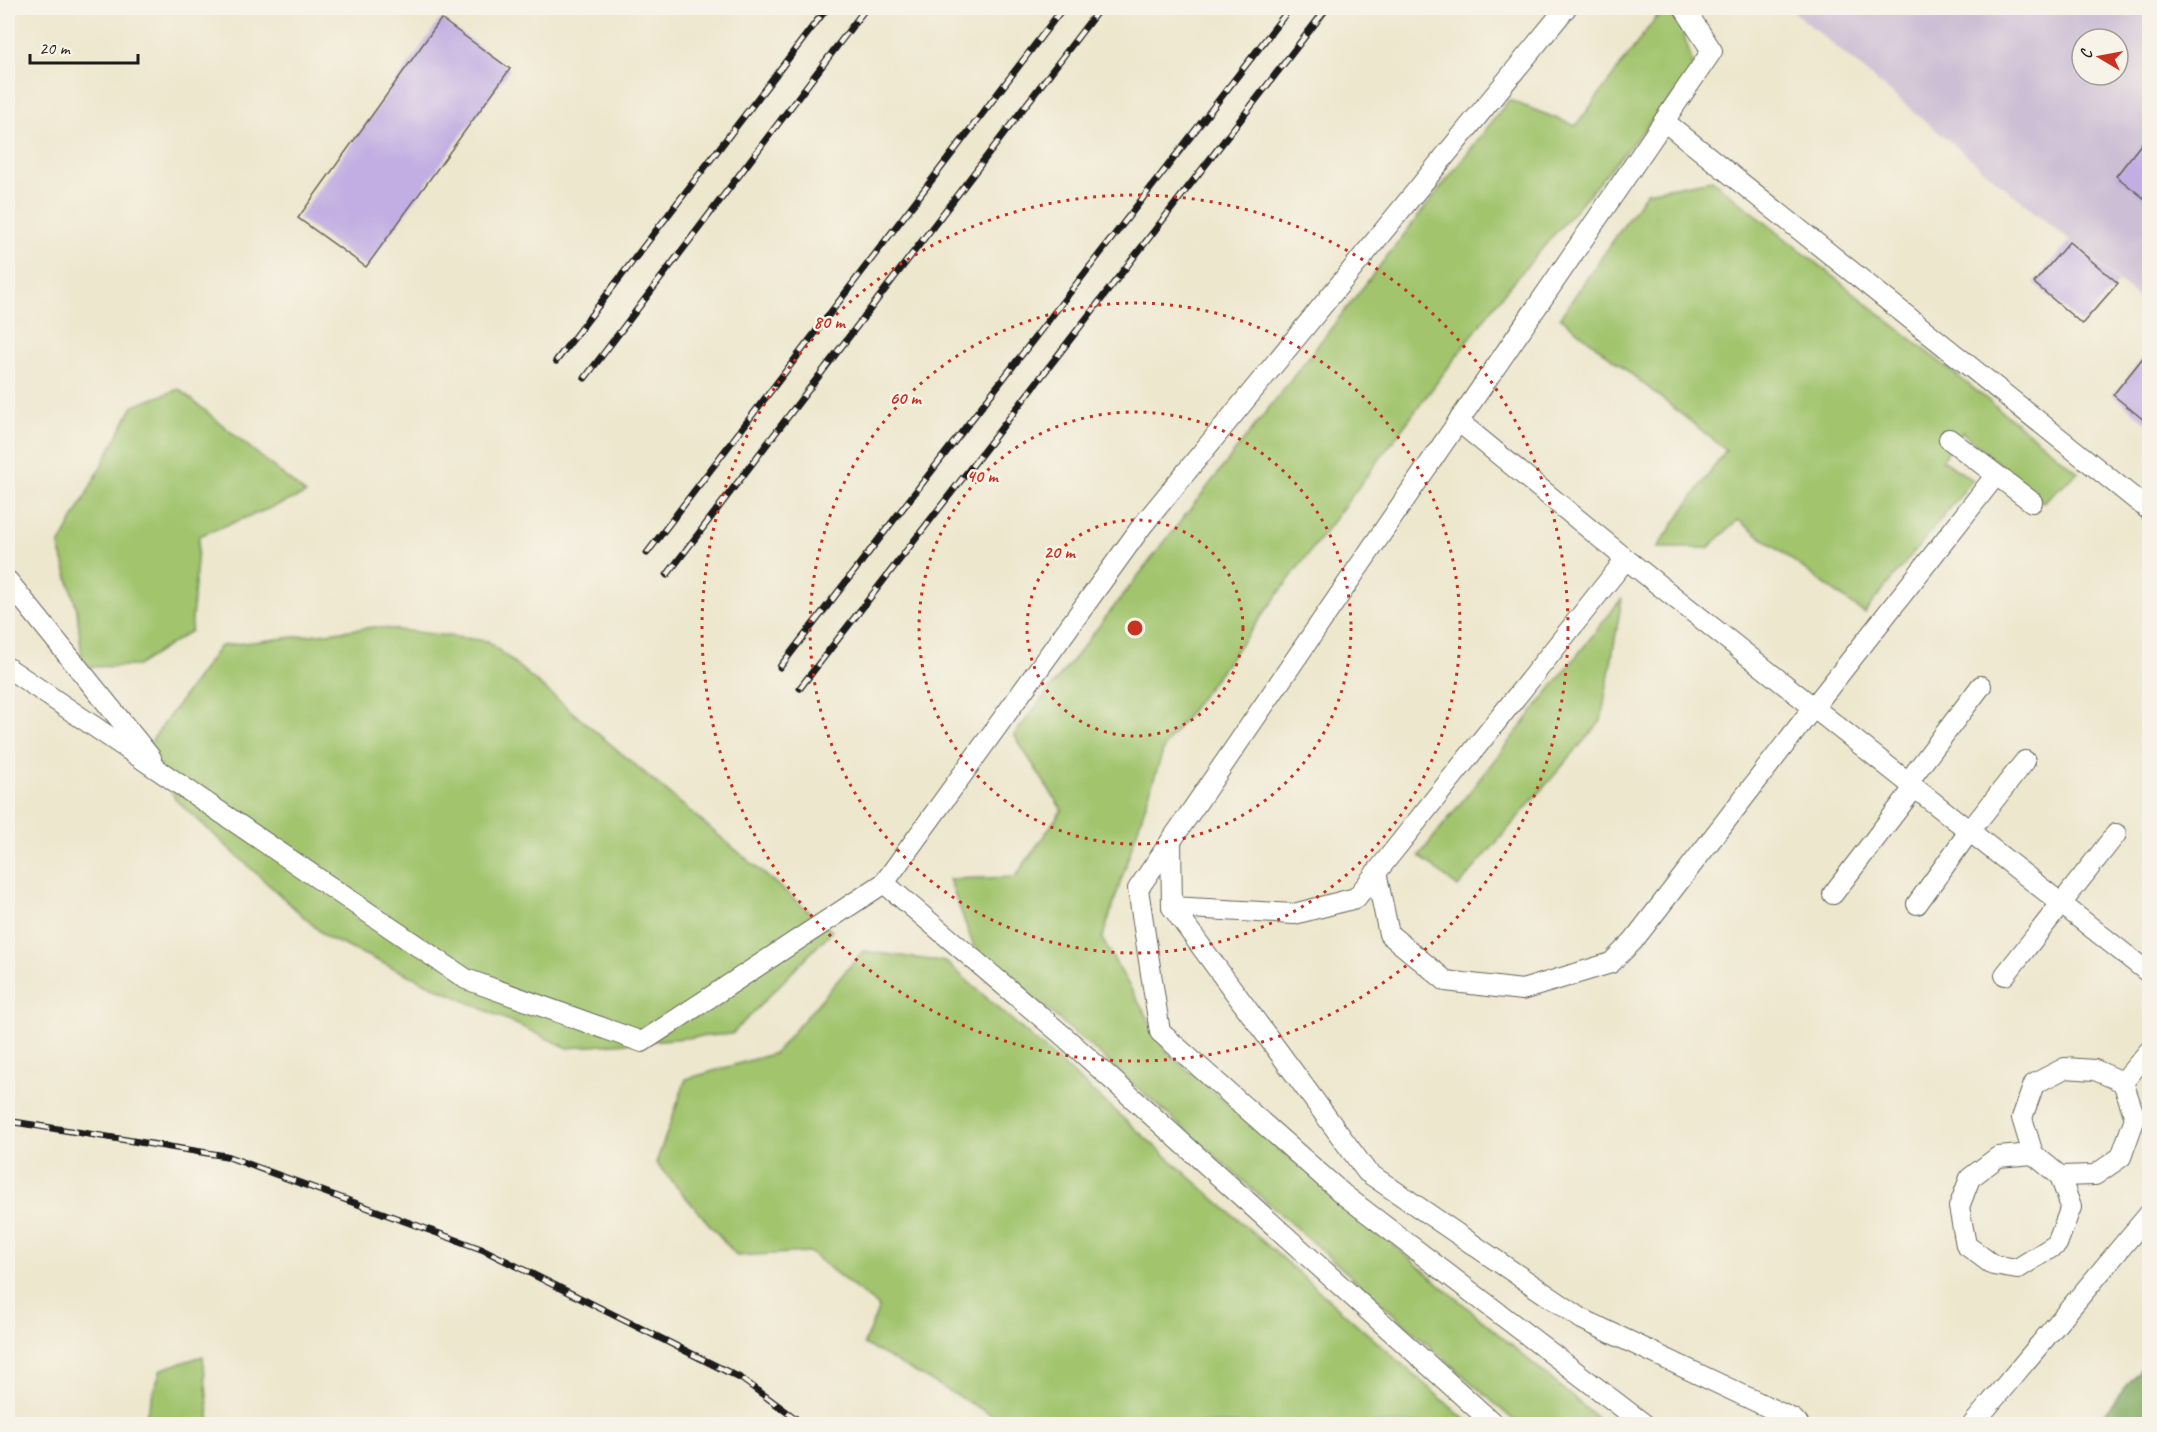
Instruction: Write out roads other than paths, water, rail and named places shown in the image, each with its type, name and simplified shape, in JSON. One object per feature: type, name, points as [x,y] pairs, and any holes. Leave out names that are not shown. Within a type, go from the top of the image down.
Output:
[{"type":"lane","points":[[8,668],[466,979],[642,1042],[884,883],[1142,526],[1566,8]]},
{"type":"lane","points":[[1644,1425],[1344,1195],[1161,1032],[1138,889],[1712,51],[1684,8]]},
{"type":"lane","points":[[1664,121],[2150,511]]},
{"type":"lane","points":[[1458,421],[1626,559],[2150,974]]},
{"type":"lane","points":[[1949,440],[2032,502]]},
{"type":"lane","points":[[1376,872],[1389,934],[1446,981],[1522,990],[1611,963],[1633,941],[1996,475]]},
{"type":"lane","points":[[1172,907],[1294,914],[1356,898],[1626,559]]},
{"type":"lane","points":[[8,580],[164,774]]},
{"type":"lane","points":[[1833,894],[1981,686]]},
{"type":"lane","points":[[1917,904],[2025,761]]},
{"type":"lane","points":[[2005,975],[2116,834]]},
{"type":"lane","points":[[1171,841],[1172,907],[1367,1172],[1582,1318],[1793,1419],[1798,1425]]},
{"type":"lane","points":[[884,883],[1067,1039],[1494,1425]]},
{"type":"lane","points":[[2123,1082],[2150,1050]]},
{"type":"lane","points":[[2033,1154],[1998,1157],[1970,1178],[1959,1207],[1966,1245],[1993,1265],[2017,1269],[2057,1244],[2071,1207],[2060,1176],[2033,1154],[2022,1118],[2034,1084],[2065,1068],[2095,1070],[2123,1082],[2135,1118],[2121,1157],[2095,1175],[2060,1176]]},
{"type":"lane","points":[[1973,1425],[2150,1213]]},
{"type":"railway","points":[[556,361],[827,8]]},
{"type":"railway","points":[[585,378],[866,8]]},
{"type":"railway","points":[[647,553],[1063,8]]},
{"type":"railway","points":[[667,575],[1100,8]]},
{"type":"railway","points":[[780,667],[1290,8]]},
{"type":"railway","points":[[800,688],[1327,8]]},
{"type":"railway","points":[[8,1121],[226,1156],[484,1250],[742,1379],[803,1424]]}]
